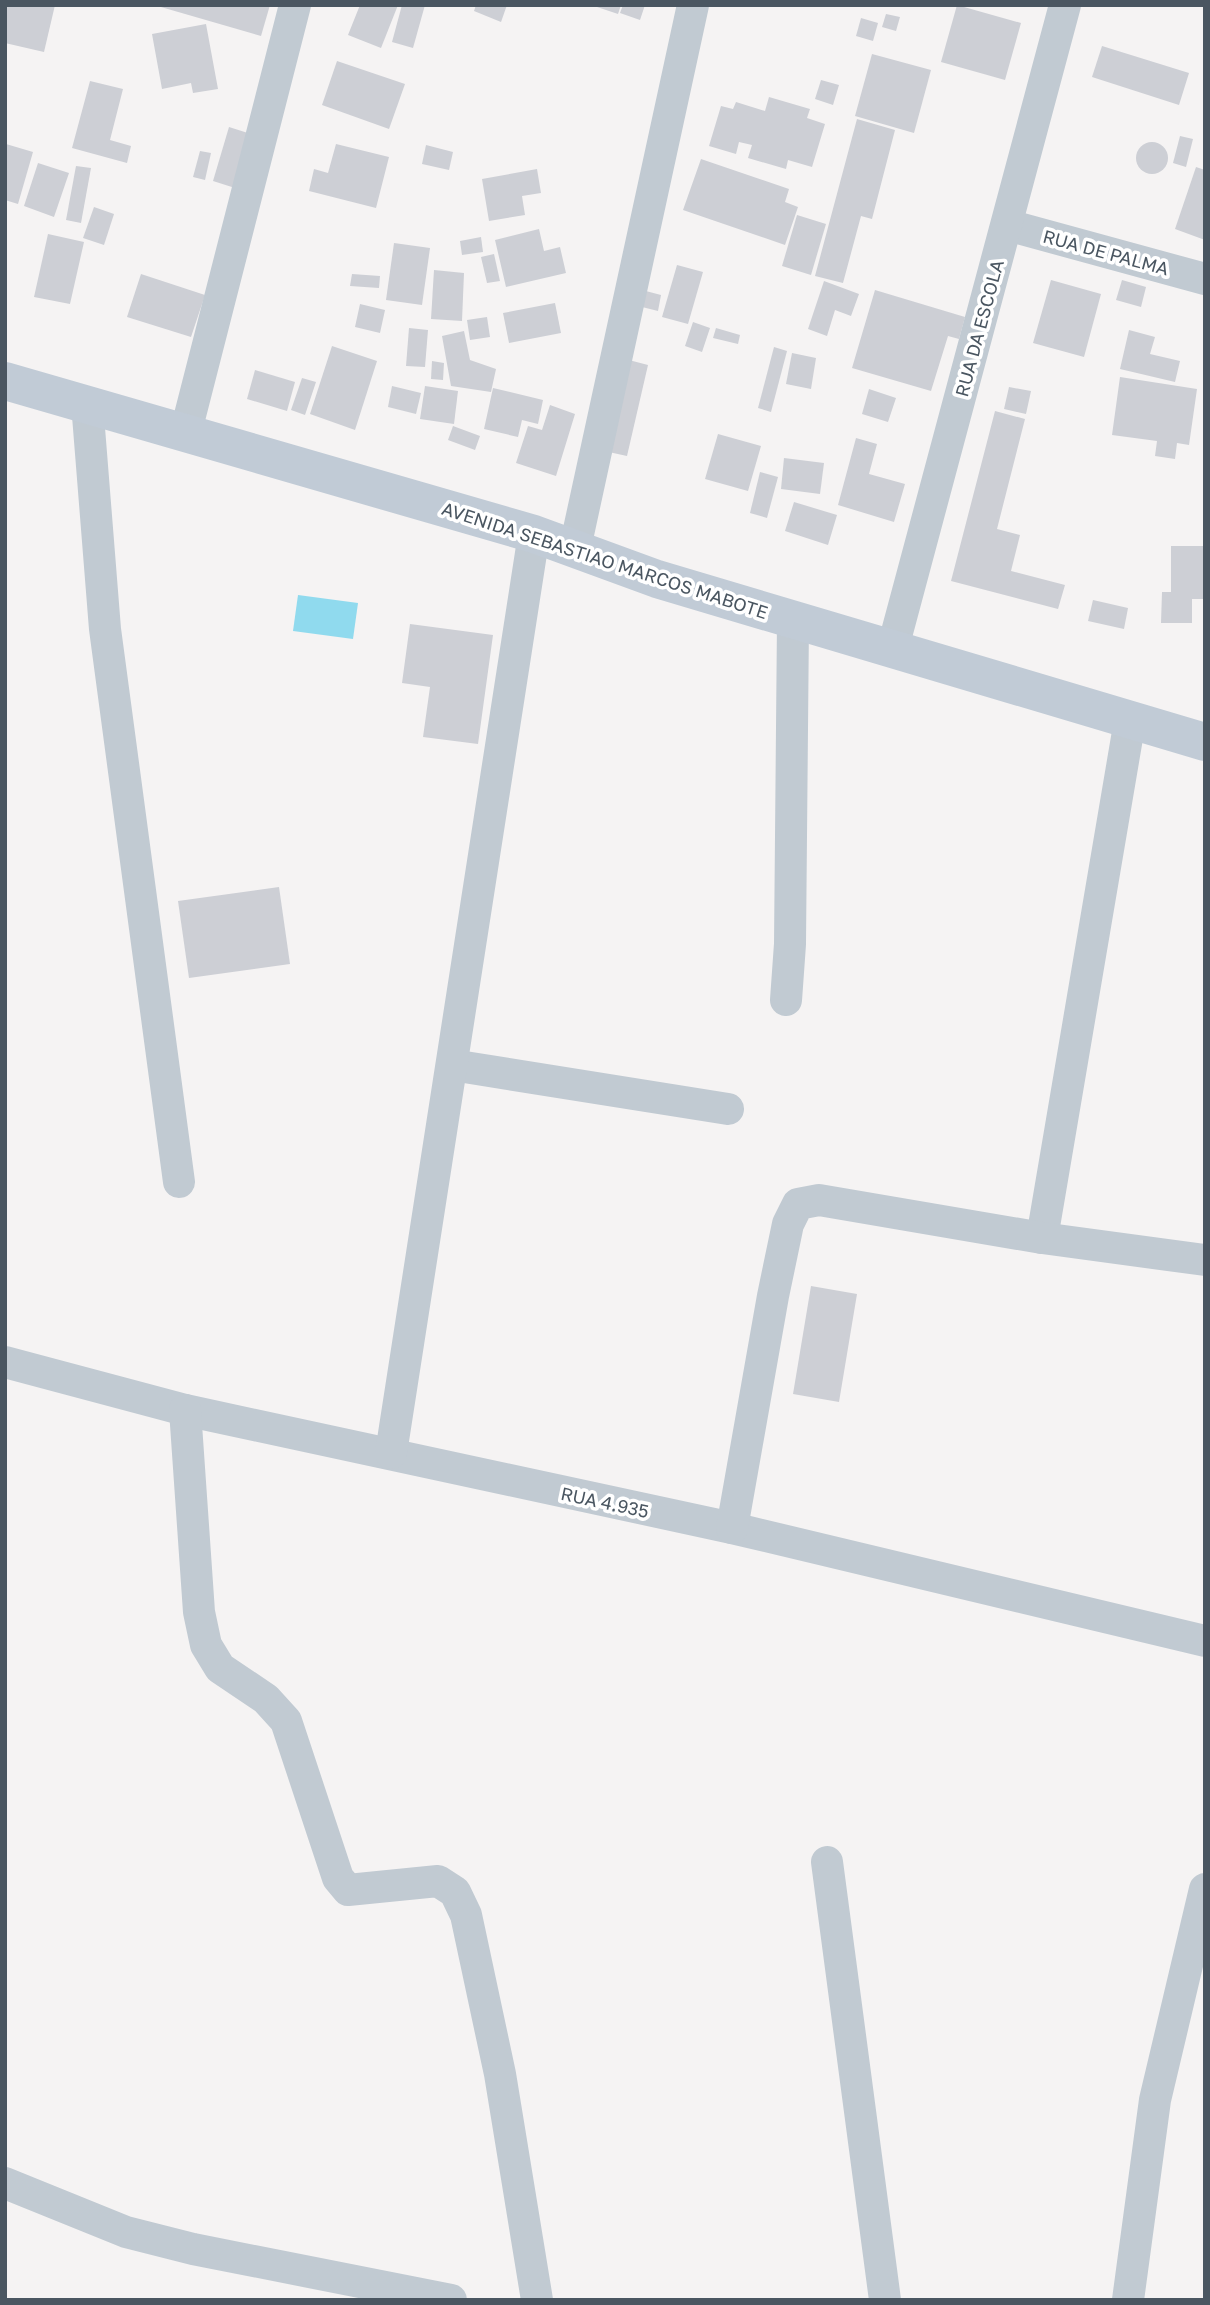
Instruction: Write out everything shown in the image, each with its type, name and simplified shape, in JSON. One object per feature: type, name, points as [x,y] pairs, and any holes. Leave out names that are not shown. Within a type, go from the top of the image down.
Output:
[{"type":"main road","name":"AVENIDA SEBASTIAO MARCOS MABOTE","points":[[5,381],[186,431],[534,534],[657,579],[1205,742]]},
{"type":"street","points":[[186,431],[295,5]]},
{"type":"street","points":[[575,548],[693,5]]},
{"type":"street","name":"RUA DA ESCOLA","points":[[892,651],[1065,5]]},
{"type":"street","name":"RUA DE PALMA","points":[[1007,225],[1205,279]]},
{"type":"street","points":[[87,403],[105,629],[179,1182]]},
{"type":"street","points":[[391,1453],[534,534]]},
{"type":"street","points":[[786,1000],[790,944],[793,621]]},
{"type":"street","points":[[1042,1238],[1130,720]]},
{"type":"street","points":[[452,1065],[728,1109]]},
{"type":"street","points":[[732,1528],[773,1296],[788,1224],[797,1204],[819,1200],[1042,1238],[1205,1260]]},
{"type":"street","name":"RUA 4.935","points":[[5,1362],[185,1410],[732,1528],[1205,1641]]},
{"type":"street","points":[[185,1410],[199,1612],[206,1645],[220,1668],[266,1699],[286,1721],[338,1878],[348,1890],[438,1881],[454,1892],[466,1916],[500,2074],[537,2300]]},
{"type":"street","points":[[827,1861],[885,2300]]},
{"type":"street","points":[[1128,2300],[1155,2100],[1205,1888]]},
{"type":"street","points":[[5,2183],[125,2232],[451,2300]]},
{"type":"water","points":[[298,595],[358,603],[353,639],[293,631]]},
{"type":"building","points":[[5,5],[55,5],[44,52],[5,43]]},
{"type":"building","points":[[154,5],[270,5],[261,36]]},
{"type":"building","points":[[360,5],[398,5],[381,48],[348,35]]},
{"type":"building","points":[[402,5],[425,5],[413,48],[392,42]]},
{"type":"building","points":[[476,5],[507,5],[501,22],[474,11]]},
{"type":"building","points":[[591,5],[621,5],[618,14]]},
{"type":"building","points":[[623,5],[645,5],[640,20],[620,13]]},
{"type":"building","points":[[957,5],[1021,23],[1005,80],[941,62]]},
{"type":"building","points":[[886,14],[900,17],[896,31],[882,27]]},
{"type":"building","points":[[861,18],[878,23],[873,41],[856,36]]},
{"type":"building","points":[[206,24],[218,89],[193,93],[191,83],[162,89],[152,34]]},
{"type":"building","points":[[1102,46],[1189,73],[1179,105],[1092,77]]},
{"type":"building","points":[[872,54],[931,70],[914,133],[855,116]]},
{"type":"building","points":[[337,61],[405,84],[389,129],[322,105]]},
{"type":"building","points":[[821,80],[839,85],[833,105],[815,99]]},
{"type":"building","points":[[90,81],[123,89],[110,140],[131,146],[127,163],[72,148]]},
{"type":"building","points":[[769,97],[810,109],[807,118],[825,124],[812,167],[788,160],[786,169],[748,158],[752,145],[739,142],[736,154],[709,146],[721,106],[733,109],[736,102],[765,111]]},
{"type":"building","points":[[857,119],[895,130],[872,219],[861,216],[843,283],[815,276]]},
{"type":"building","points":[[229,127],[251,134],[235,188],[213,181]]},
{"type":"building","points":[[1180,136],[1193,139],[1186,167],[1173,163]]},
{"type":"building","points":[[1152,142],[1163,147],[1168,158],[1163,169],[1152,174],[1141,169],[1136,158],[1141,147]]},
{"type":"building","points":[[6,144],[33,152],[18,204],[5,200]]},
{"type":"building","points":[[336,144],[389,157],[376,208],[309,191],[314,169],[328,173]]},
{"type":"building","points":[[426,145],[453,152],[449,170],[422,164]]},
{"type":"building","points":[[200,151],[211,153],[205,180],[193,177]]},
{"type":"building","points":[[701,159],[789,189],[785,202],[798,207],[785,245],[683,210]]},
{"type":"building","points":[[38,163],[69,173],[54,217],[24,206]]},
{"type":"building","points":[[76,166],[91,168],[81,223],[66,220]]},
{"type":"building","points":[[1196,167],[1205,170],[1205,240],[1175,229]]},
{"type":"building","points":[[537,169],[541,193],[522,196],[525,215],[489,221],[482,179]]},
{"type":"building","points":[[94,207],[114,214],[104,245],[83,238]]},
{"type":"building","points":[[797,215],[826,224],[811,275],[782,266]]},
{"type":"building","points":[[539,229],[544,251],[560,247],[566,273],[506,287],[495,240]]},
{"type":"building","points":[[48,234],[84,242],[70,304],[34,297]]},
{"type":"building","points":[[481,237],[483,252],[462,255],[460,241]]},
{"type":"building","points":[[394,243],[430,248],[422,305],[386,300]]},
{"type":"building","points":[[494,254],[500,281],[487,283],[481,257]]},
{"type":"building","points":[[677,265],[703,272],[688,324],[662,317]]},
{"type":"building","points":[[434,270],[464,273],[462,321],[431,319]]},
{"type":"building","points":[[141,274],[205,295],[191,337],[127,317]]},
{"type":"building","points":[[352,274],[380,276],[379,288],[350,286]]},
{"type":"building","points":[[1051,280],[1101,294],[1084,357],[1033,343]]},
{"type":"building","points":[[1122,280],[1146,287],[1141,307],[1116,300]]},
{"type":"building","points":[[824,281],[859,294],[851,316],[835,310],[827,336],[808,329]]},
{"type":"building","points":[[642,290],[661,295],[658,311],[638,306]]},
{"type":"building","points":[[875,290],[965,317],[959,339],[948,336],[931,391],[852,368]]},
{"type":"building","points":[[555,303],[561,333],[509,343],[503,313]]},
{"type":"building","points":[[360,304],[385,310],[380,333],[355,327]]},
{"type":"building","points":[[487,317],[490,337],[470,340],[467,320]]},
{"type":"building","points":[[693,322],[710,328],[702,352],[685,346]]},
{"type":"building","points":[[409,328],[428,330],[425,367],[406,366]]},
{"type":"building","points":[[716,328],[740,335],[738,344],[713,338]]},
{"type":"building","points":[[1129,330],[1155,337],[1150,354],[1180,361],[1175,382],[1120,369]]},
{"type":"building","points":[[464,331],[470,360],[496,369],[491,392],[451,386],[442,336]]},
{"type":"building","points":[[332,346],[377,361],[355,430],[310,414]]},
{"type":"building","points":[[774,347],[787,351],[771,412],[758,408]]},
{"type":"building","points":[[792,353],[816,358],[811,389],[786,384]]},
{"type":"building","points":[[625,359],[648,365],[627,456],[604,451]]},
{"type":"building","points":[[432,361],[444,363],[443,380],[431,379]]},
{"type":"building","points":[[255,370],[295,382],[287,411],[247,399]]},
{"type":"building","points":[[1120,377],[1197,389],[1189,445],[1177,443],[1175,459],[1155,456],[1157,441],[1112,435]]},
{"type":"building","points":[[302,378],[316,382],[305,415],[291,410]]},
{"type":"building","points":[[392,386],[421,393],[416,414],[388,407]]},
{"type":"building","points":[[425,386],[458,391],[454,424],[420,419]]},
{"type":"building","points":[[1009,387],[1031,391],[1026,414],[1004,409]]},
{"type":"building","points":[[493,388],[543,400],[538,424],[522,420],[518,437],[484,429]]},
{"type":"building","points":[[869,389],[896,398],[888,422],[862,414]]},
{"type":"building","points":[[550,405],[575,414],[556,476],[516,463],[528,426],[542,430]]},
{"type":"building","points":[[995,411],[1025,419],[997,529],[1020,535],[1011,571],[1065,585],[1058,609],[951,581]]},
{"type":"building","points":[[453,426],[480,436],[475,450],[448,440]]},
{"type":"building","points":[[718,434],[761,446],[748,491],[705,479]]},
{"type":"building","points":[[856,438],[877,444],[869,474],[905,484],[894,522],[838,505]]},
{"type":"building","points":[[784,458],[824,463],[820,494],[781,489]]},
{"type":"building","points":[[760,472],[778,477],[767,518],[750,513]]},
{"type":"building","points":[[794,502],[837,515],[828,545],[785,531]]},
{"type":"building","points":[[1171,546],[1205,546],[1205,599],[1192,599],[1192,623],[1161,623],[1162,592],[1171,592]]},
{"type":"building","points":[[1093,600],[1128,608],[1124,629],[1088,621]]},
{"type":"building","points":[[410,624],[493,635],[478,744],[423,737],[430,687],[402,683]]},
{"type":"building","points":[[279,887],[290,964],[189,978],[178,901]]},
{"type":"building","points":[[811,1286],[857,1294],[839,1402],[793,1394]]}]
